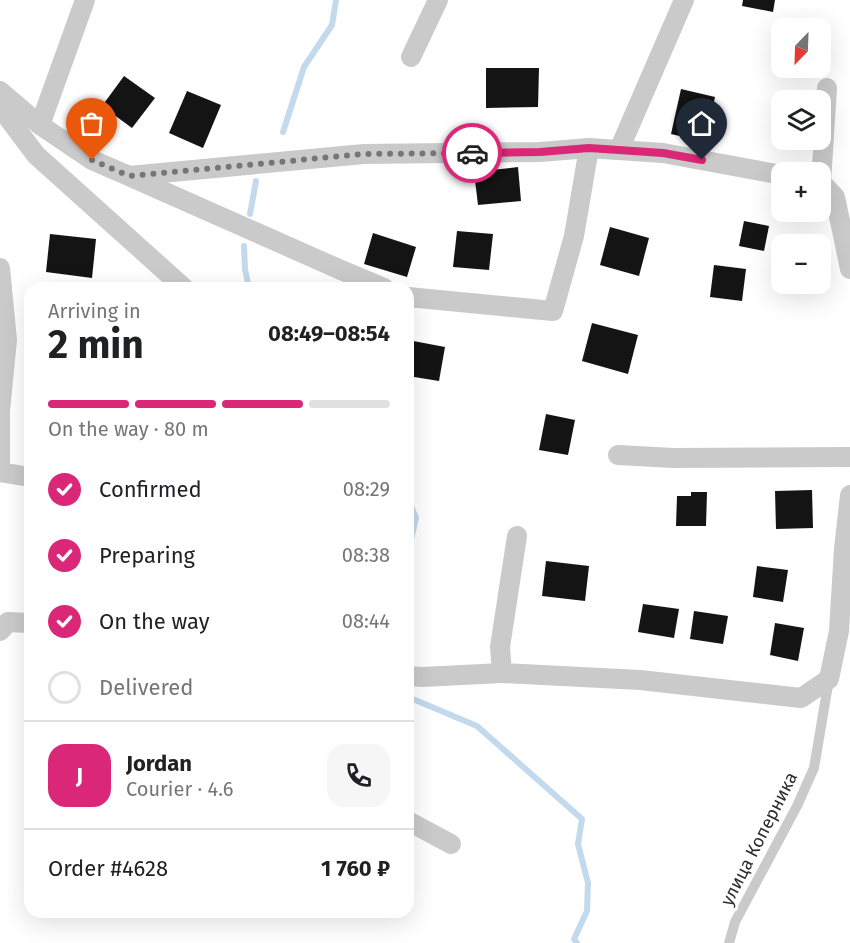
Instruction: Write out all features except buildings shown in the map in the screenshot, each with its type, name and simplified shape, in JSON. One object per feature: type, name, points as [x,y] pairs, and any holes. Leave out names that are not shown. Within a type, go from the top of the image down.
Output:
[{"type":"street","points":[[40,125],[85,0]]},
{"type":"street","points":[[411,57],[438,0]]},
{"type":"street","points":[[619,150],[684,0]]},
{"type":"street","points":[[822,162],[827,88]]},
{"type":"street","points":[[0,91],[40,125],[92,160],[369,282]]},
{"type":"street","points":[[0,107],[36,155],[177,282]]},
{"type":"street","points":[[129,176],[364,154],[540,152],[589,148],[663,153],[771,173]]},
{"type":"street","points":[[414,298],[553,311],[574,236],[589,148]]},
{"type":"street","points":[[831,193],[835,197],[850,269]]},
{"type":"street","points":[[0,268],[4,341],[0,462]]},
{"type":"street","points":[[618,455],[673,458],[850,457]]},
{"type":"street","points":[[0,472],[24,476]]},
{"type":"street","points":[[414,676],[502,672],[640,680],[801,698],[829,679],[839,631],[850,495]]},
{"type":"street","points":[[502,672],[500,647],[517,536]]},
{"type":"street","points":[[0,631],[8,622],[24,623]]},
{"type":"street","points":[[414,824],[451,844]]},
{"type":"lane","name":"улица Коперника","points":[[729,943],[735,922],[797,806],[814,768],[829,679]]},
{"type":"waterway","points":[[283,132],[304,67],[332,25],[336,0]]},
{"type":"waterway","points":[[250,214],[256,181]]},
{"type":"waterway","points":[[244,246],[248,282]]},
{"type":"waterway","points":[[414,513],[416,518],[414,526]]},
{"type":"waterway","points":[[414,700],[477,726],[582,819],[578,844],[588,883],[587,911],[574,939],[577,943]]},
{"type":"way so far","points":[[92,160],[129,176],[364,154],[472,153]]},
{"type":"route","points":[[472,153],[540,152],[589,148],[663,153],[702,160]]}]
